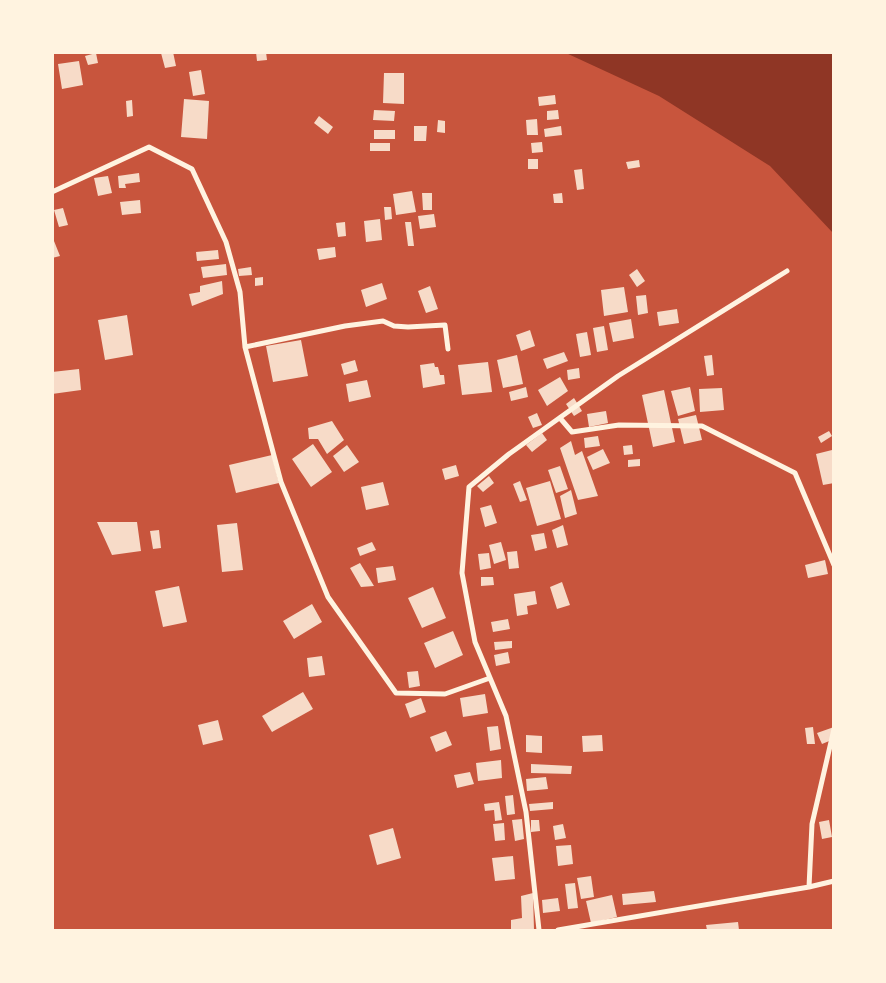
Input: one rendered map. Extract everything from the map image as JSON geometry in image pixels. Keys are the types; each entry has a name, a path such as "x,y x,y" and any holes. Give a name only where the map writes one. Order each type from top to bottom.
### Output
{"street":[{"path":"52,192 149,147 192,169 226,242 240,292 245,347 281,482 328,597 396,693 444,694 490,678"},
{"path":"539,930 526,812 506,716 475,642 462,573 469,487 509,454 618,376 787,271"},
{"path":"245,347 345,326 383,321 394,326 408,327 445,324 448,349"},
{"path":"560,418 572,432 619,425 702,426 794,473 834,565"},
{"path":"809,887 812,824 834,729"},
{"path":"558,930 809,887 834,880"}],"shaded area":[{"path":"566,53 833,53 833,233 770,166 659,96"}],"building":[{"path":"173,52 176,66 165,68 161,53"},
{"path":"256,52 266,52 267,60 257,61"},
{"path":"96,53 98,63 88,65 85,56"},
{"path":"79,61 83,85 62,89 58,64"},
{"path":"201,70 205,94 193,96 189,72"},
{"path":"384,73 404,73 404,104 383,103"},
{"path":"555,95 556,104 539,106 538,97"},
{"path":"184,99 209,101 207,139 181,137"},
{"path":"132,100 133,116 127,117 126,101"},
{"path":"374,110 395,111 394,121 373,120"},
{"path":"558,110 559,119 547,120 547,111"},
{"path":"319,116 333,127 328,134 314,123"},
{"path":"537,119 538,135 527,135 526,120"},
{"path":"438,120 445,121 445,133 437,132"},
{"path":"414,126 427,126 426,141 414,141"},
{"path":"561,126 562,135 545,137 544,129"},
{"path":"374,130 395,130 395,139 374,139"},
{"path":"542,142 543,152 532,153 531,143"},
{"path":"370,143 390,143 390,151 370,151"},
{"path":"528,159 538,159 538,169 528,169"},
{"path":"639,160 640,167 628,169 626,162"},
{"path":"582,169 584,189 577,190 574,170"},
{"path":"139,173 140,182 125,184 126,188 119,188 118,176"},
{"path":"108,176 112,193 98,196 94,178"},
{"path":"412,191 416,212 396,215 393,194"},
{"path":"422,193 432,193 432,210 423,210"},
{"path":"562,193 563,203 554,203 553,194"},
{"path":"140,200 141,213 122,215 120,202"},
{"path":"384,207 391,207 392,219 385,220"},
{"path":"63,208 68,225 59,227 54,210"},
{"path":"434,214 436,227 420,229 418,216"},
{"path":"380,219 382,240 366,242 364,221"},
{"path":"345,222 346,236 338,237 336,223"},
{"path":"405,222 411,222 414,246 408,246"},
{"path":"52,236 60,256 52,258"},
{"path":"335,247 336,257 319,260 317,249"},
{"path":"218,250 219,259 197,261 196,252"},
{"path":"226,264 227,275 203,278 201,267"},
{"path":"251,267 252,275 239,276 238,269"},
{"path":"637,269 645,281 637,287 629,275"},
{"path":"263,277 263,285 255,286 255,278"},
{"path":"222,281 223,294 192,306 189,294 200,292 200,286"},
{"path":"382,283 387,299 366,307 361,290"},
{"path":"430,286 438,309 426,313 418,291"},
{"path":"624,287 628,312 604,316 601,290"},
{"path":"646,295 648,313 638,315 636,296"},
{"path":"677,309 679,323 659,326 657,312"},
{"path":"127,315 133,355 105,360 98,320"},
{"path":"631,319 634,338 613,342 609,323"},
{"path":"604,326 608,350 597,352 593,328"},
{"path":"530,330 535,346 521,351 516,335"},
{"path":"587,332 591,355 580,357 576,334"},
{"path":"301,340 308,376 273,382 266,346"},
{"path":"564,352 568,361 547,369 543,359"},
{"path":"517,355 523,384 503,388 497,360"},
{"path":"712,355 714,375 707,376 704,356"},
{"path":"355,360 358,371 344,375 341,364"},
{"path":"488,362 492,392 462,395 458,365"},
{"path":"434,363 435,367 438,367 440,375 444,375 445,384 423,388 420,365"},
{"path":"579,368 580,378 568,380 567,370"},
{"path":"79,369 81,390 52,394 52,372"},
{"path":"560,377 568,391 547,406 538,390"},
{"path":"367,380 371,397 349,402 346,384"},
{"path":"526,387 528,397 511,401 509,392"},
{"path":"690,387 695,411 678,416 671,391"},
{"path":"722,388 724,410 700,412 699,389"},
{"path":"664,390 675,442 653,447 642,395"},
{"path":"574,398 582,411 574,416 566,404"},
{"path":"606,411 608,423 589,427 587,414"},
{"path":"537,413 542,425 533,428 528,417"},
{"path":"696,415 702,440 684,444 678,419"},
{"path":"332,421 344,440 327,454 318,439 309,439 308,428"},
{"path":"829,431 832,436 821,443 818,437"},
{"path":"542,433 547,440 532,452 526,445"},
{"path":"598,436 600,446 585,448 584,438"},
{"path":"571,441 575,455 582,451 598,496 578,500 560,448"},
{"path":"313,444 332,472 311,487 292,459"},
{"path":"347,445 359,462 344,472 333,456"},
{"path":"632,445 633,454 624,455 623,446"},
{"path":"603,449 610,463 593,470 587,457"},
{"path":"832,450 834,483 823,485 816,454"},
{"path":"272,455 279,483 236,493 229,465"},
{"path":"640,459 640,466 628,467 628,460"},
{"path":"456,465 459,476 445,480 442,469"},
{"path":"560,466 568,489 556,493 548,470"},
{"path":"489,476 494,483 483,492 477,486"},
{"path":"520,481 527,500 520,502 513,484"},
{"path":"550,481 561,519 537,526 526,488"},
{"path":"383,482 389,505 366,510 361,487"},
{"path":"571,490 577,514 565,518 560,496"},
{"path":"491,505 497,523 485,527 480,508"},
{"path":"97,522 137,522 141,551 112,555"},
{"path":"237,523 243,570 222,572 217,525"},
{"path":"563,525 568,545 557,548 552,530"},
{"path":"159,530 161,548 153,549 150,531"},
{"path":"544,533 547,548 535,551 531,535"},
{"path":"372,542 376,550 360,556 357,548"},
{"path":"501,542 506,560 494,564 489,545"},
{"path":"517,551 519,568 509,569 507,552"},
{"path":"489,553 491,568 480,570 478,554"},
{"path":"825,560 828,574 808,578 805,565"},
{"path":"360,563 374,586 361,587 350,568"},
{"path":"393,566 396,580 378,583 376,568"},
{"path":"481,577 493,577 494,585 481,586"},
{"path":"562,582 570,605 557,609 550,587"},
{"path":"179,586 187,622 163,627 155,591"},
{"path":"433,587 446,618 422,628 408,598"},
{"path":"535,591 537,604 527,606 528,614 517,616 514,594"},
{"path":"312,604 322,622 294,639 283,621"},
{"path":"508,619 510,629 493,632 491,622"},
{"path":"453,631 463,655 435,668 424,643"},
{"path":"512,641 512,648 495,650 494,642"},
{"path":"508,652 510,663 496,666 494,655"},
{"path":"322,656 325,675 309,677 307,658"},
{"path":"418,671 420,686 409,688 407,672"},
{"path":"303,692 313,709 272,732 262,716"},
{"path":"485,694 488,713 463,717 460,698"},
{"path":"421,698 426,712 410,718 405,704"},
{"path":"218,720 223,740 203,745 198,725"},
{"path":"498,726 501,749 490,751 487,727"},
{"path":"813,727 815,744 807,744 805,728"},
{"path":"834,727 834,739 822,744 817,733"},
{"path":"446,731 452,745 436,752 430,737"},
{"path":"526,735 542,736 542,753 526,752"},
{"path":"602,735 603,751 583,752 582,736"},
{"path":"501,760 502,778 478,781 476,763"},
{"path":"531,764 572,766 571,774 531,773"},
{"path":"470,772 474,784 457,788 454,775"},
{"path":"546,777 548,789 527,791 526,779"},
{"path":"513,795 515,814 507,815 505,796"},
{"path":"499,802 502,820 495,821 494,810 485,811 484,804"},
{"path":"553,802 553,809 530,811 529,804"},
{"path":"522,819 524,839 515,841 512,820"},
{"path":"531,820 539,820 540,831 531,832"},
{"path":"829,820 832,837 822,839 819,822"},
{"path":"504,823 505,840 495,841 493,824"},
{"path":"563,824 566,838 555,840 553,826"},
{"path":"393,828 401,858 377,865 369,835"},
{"path":"571,845 573,864 558,866 556,846"},
{"path":"513,856 515,879 495,881 492,858"},
{"path":"591,876 594,897 581,899 577,878"},
{"path":"575,883 578,908 568,909 565,884"},
{"path":"654,891 656,902 623,905 622,894"},
{"path":"533,893 534,930 511,930 511,920 522,918 521,896"},
{"path":"612,895 617,917 591,923 586,901"},
{"path":"558,898 560,911 543,913 542,900"},
{"path":"738,922 739,930 707,930 706,925"}]}
